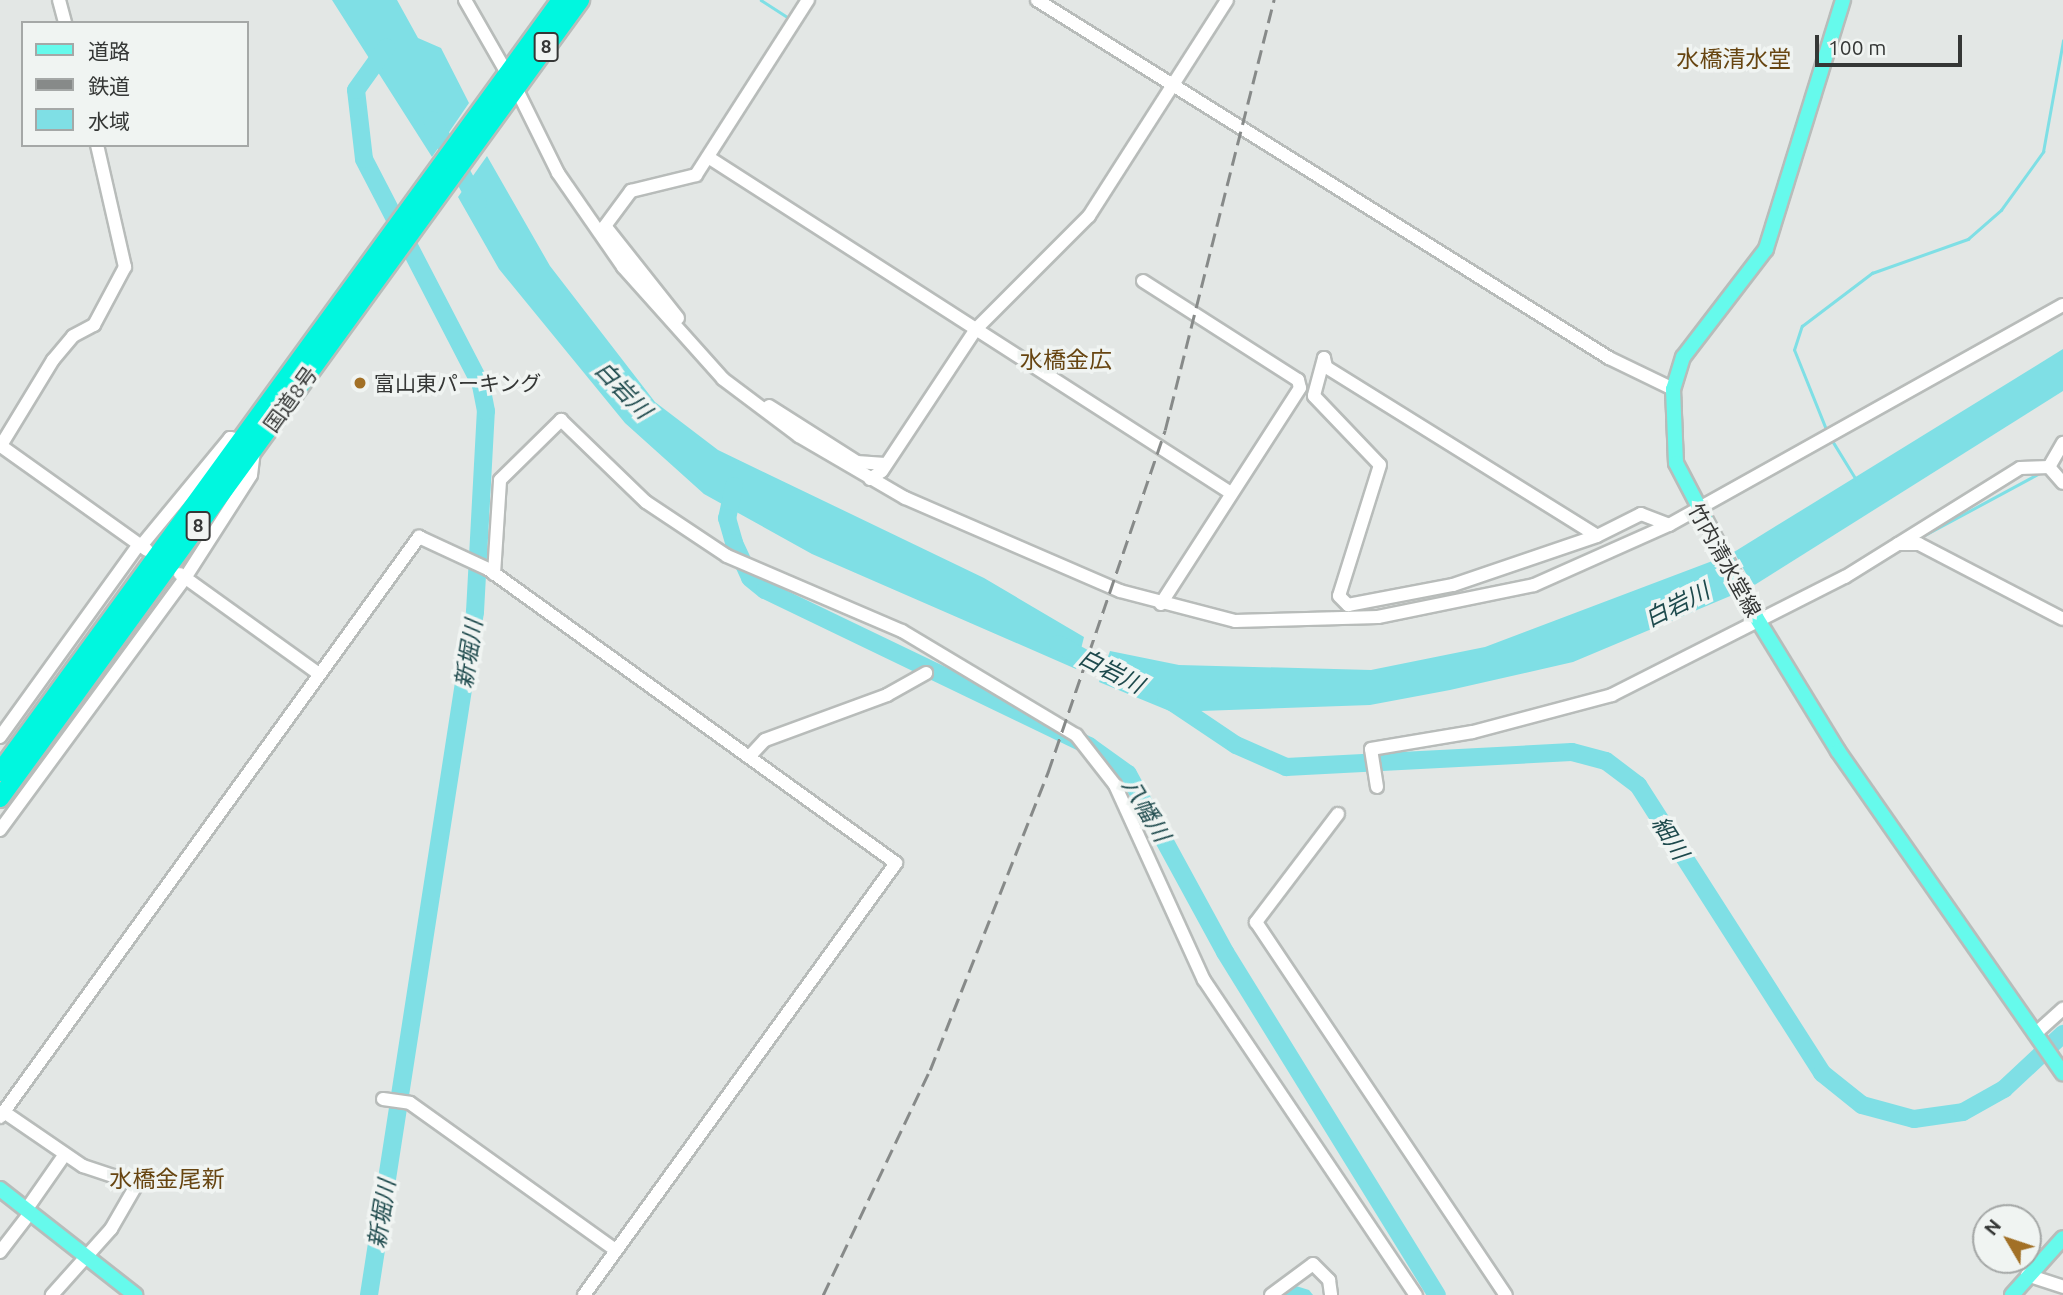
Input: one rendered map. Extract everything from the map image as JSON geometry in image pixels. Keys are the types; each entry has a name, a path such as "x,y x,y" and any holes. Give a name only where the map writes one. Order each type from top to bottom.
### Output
{"highway":[{"name":"国道8号","path":"509,85 561,0"},
{"name":"国道8号","path":"0,772 247,445 509,85 580,0"},
{"name":"国道8号","path":"0,798 247,445"}],"main road":[{"name":"竹内清水堂線","path":"1843,0 1766,249 1690,343 1673,389 1676,463 1698,511 1756,617 1838,751 2061,1071"},
{"path":"0,1189 135,1295"},
{"path":"2012,1295 2027,1275 2063,1238"}],"street":[{"path":"60,0 65,21"},
{"path":"465,0 558,173 643,293 744,396 870,479 971,530 1161,604 1274,624 1378,617 1534,585 1698,511 2063,305"},
{"path":"808,0 708,157 690,178 631,191 604,226 640,276 747,389 857,462 885,464"},
{"path":"1037,0 1609,358 1673,389"},
{"path":"870,479 885,464 976,329 1089,216 1227,0"},
{"path":"97,147 125,267 94,325 73,336 53,360 1,447 143,547"},
{"path":"708,157 1231,493"},
{"path":"1143,281 1298,380 1300,388 1161,604"},
{"path":"1597,536 1326,367 1324,358 1318,367 1314,396 1380,465 1339,596 1348,605 1453,585 1597,536 1641,514 1670,525"},
{"path":"491,572 500,480 561,419 646,502 726,556 902,631 1076,735 1115,785 1204,980 1416,1295"},
{"path":"0,737 143,547 230,438 247,445 251,475 1,825"},
{"path":"2049,467 2063,443"},
{"path":"2049,467 2063,483"},
{"path":"1377,787 1371,749 1473,732 1612,695 1756,617 1845,577 2020,468 2049,467"},
{"path":"52,1295 87,1257 137,1184 65,1154 2,1114 419,537 491,572 896,863 584,1295"},
{"path":"1898,544 1919,544 2063,620"},
{"path":"182,575 319,674"},
{"path":"749,757 765,740 887,695 926,673"},
{"path":"1338,814 1256,922 1506,1295"},
{"path":"2035,1034 2063,1009"},
{"path":"383,1098 410,1103 615,1250"},
{"path":"0,1252 65,1154"},
{"path":"1270,1295 1312,1264 1329,1280 1331,1295"},
{"path":"2027,1275 2063,1287"}],"water":[{"path":"332,0 397,0 418,38 441,48 469,103 432,157"},
{"path":"487,156 550,266 655,402 718,450 984,578 1084,637 1076,669 812,554 704,494 625,423 499,269 458,197"},
{"path":"2063,349 2063,391 1753,586 1734,552"},
{"path":"1715,560 1735,594 1573,662 1450,690 1370,705 1172,712 1099,682 1110,651 1179,665 1371,670 1485,647"},
{"path":"1296,1286 1309,1290 1313,1295 1280,1295"}],"waterway":[{"path":"761,0 787,17"},
{"path":"1827,432 1794,350 1802,326 1872,273 1968,239 2001,210 2043,152 2063,41"},
{"name":"新堀川","path":"369,1295 475,612 486,411 481,385 364,159 356,90 386,48"},
{"name":"白岩川","path":"432,120 478,203"},
{"path":"1832,440 1856,479"},
{"path":"1921,537 2040,473"},
{"name":"八幡川","path":"734,486 727,518 734,543 750,578 765,590 1089,746 1128,774 1225,952 1437,1295"},
{"name":"白岩川","path":"1058,644 1122,679"},
{"name":"細川","path":"1166,698 1236,745 1286,767 1572,752 1606,761 1638,785 1822,1073 1862,1105 1914,1119 1963,1112 2004,1089 2063,1034"}],"railway":[{"path":"823,1295 930,1070 1048,772 1165,430 1274,0"}],"place":[{"name":"富山東パーキング","path":"360,383"}],"district":[{"name":"水橋清水堂","path":"1734,59"},
{"name":"水橋金広","path":"1066,360"},
{"name":"水橋金尾新","path":"167,1179"}]}
